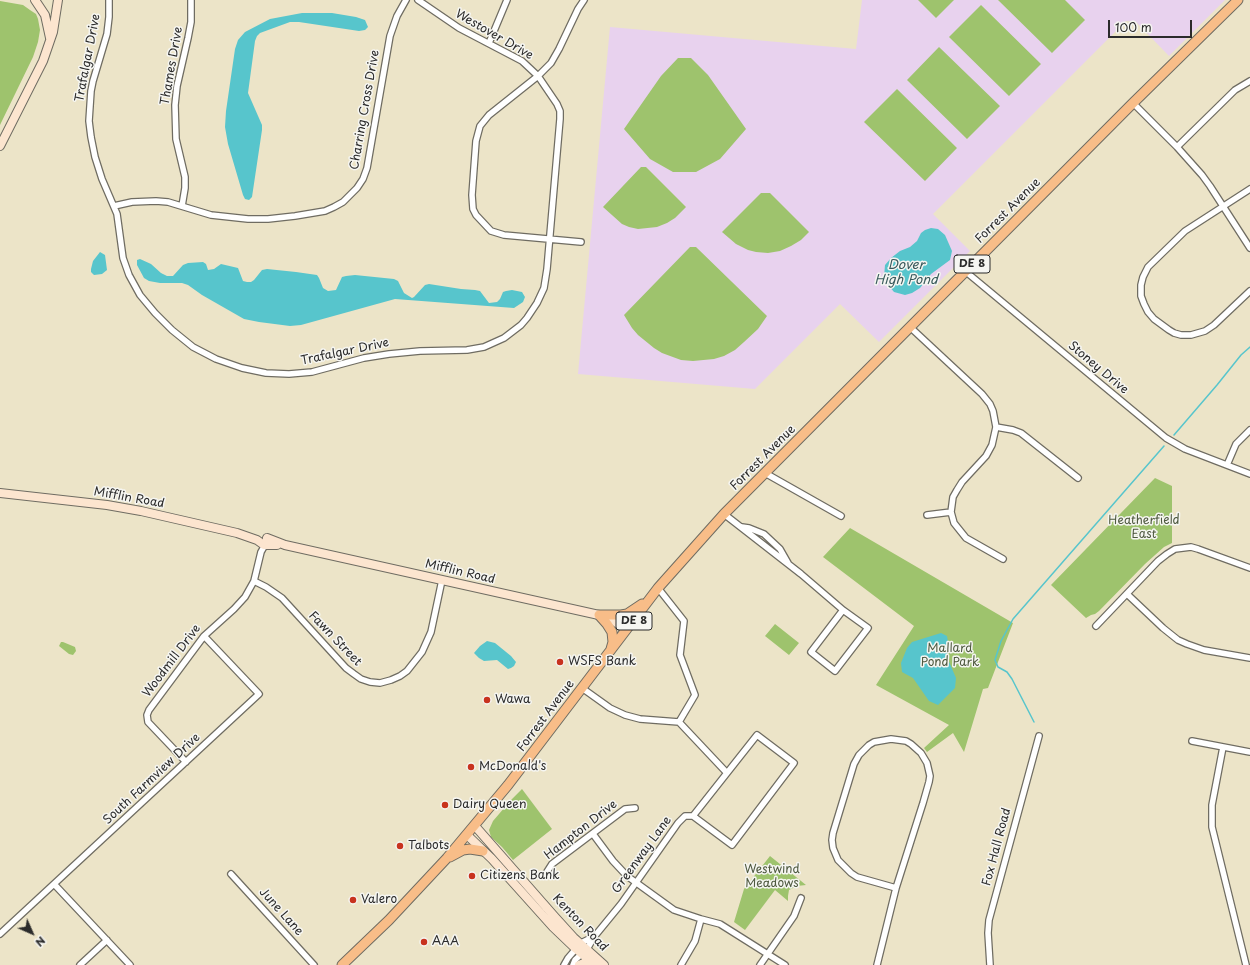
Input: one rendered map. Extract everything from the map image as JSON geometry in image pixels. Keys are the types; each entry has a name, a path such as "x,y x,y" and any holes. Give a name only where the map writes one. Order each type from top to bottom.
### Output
{"highway":[{"name":"Forrest Avenue","path":"342,965 389,920 467,835 508,785 658,588 724,514 1133,103 1238,0"},
{"path":"599,616 627,614 652,597"},
{"path":"599,616 612,632 613,642 609,653"},
{"path":"447,858 463,850 476,849 483,851"}],"main road":[{"path":"35,0 45,15 50,40"},
{"path":"0,146 43,61 56,20 58,0"},
{"name":"Mifflin Road","path":"0,493 141,511 237,533 263,543 285,545 599,616 614,621 626,630"},
{"name":"Kenton Road","path":"474,826 554,916 593,965"},
{"name":"Kenton Road","path":"467,835 539,912 581,949 604,965"},
{"path":"579,965 584,963 593,965"}],"street":[{"name":"Trafalgar Drive","path":"109,0 107,34 92,81 89,111 91,138 95,157 102,179 114,206 118,221 123,258 129,275 140,295 163,322 182,338 194,347 216,359 242,368 279,374 312,372 364,358 389,354 420,351 467,350 484,347 496,342 521,325 537,303 544,288 546,278 560,119 560,111 557,104 538,76"},
{"name":"Thames Drive","path":"182,206 185,177 176,139 175,105 177,86 191,22 191,0"},
{"name":"Charring Cross Drive","path":"114,206 144,200 168,202 211,215 268,219 325,211 334,207 350,196 363,179 367,168 390,36 397,16 406,0"},
{"name":"Westover Drive","path":"418,0 459,28 522,61 538,76"},
{"path":"489,44 507,0"},
{"path":"581,242 504,235 491,231 476,215 472,201 476,141 480,126 496,108 538,76 548,66 555,57 578,8 584,0"},
{"path":"1177,147 1235,90 1250,81"},
{"path":"1133,103 1177,147 1202,175 1250,248"},
{"path":"1250,189 1185,231 1148,267 1143,277 1141,296 1144,304 1154,319 1174,333 1182,335 1205,331 1214,325 1250,291"},
{"name":"Stoney Drive","path":"965,271 1166,438 1185,449 1250,474"},
{"path":"910,327 986,399 993,412 996,427 995,436 989,451 962,482 957,490 953,497 951,512 954,523 966,538 1003,559"},
{"path":"996,427 1021,433 1078,478"},
{"path":"1227,465 1236,444 1250,430"},
{"path":"765,473 841,516"},
{"path":"927,515 951,512"},
{"path":"724,514 843,610 868,628 835,671 811,652 843,610"},
{"name":"Woodmill Drive","path":"186,762 148,722 147,715 149,710 204,636 240,603 250,589 254,581 263,543"},
{"path":"1096,626 1158,561 1175,549 1191,547 1250,568"},
{"name":"Fawn Street","path":"254,581 282,598 346,668 361,680 380,683 400,676 407,671 422,652 431,632 442,580"},
{"path":"658,588 684,621 680,655 695,695 679,722"},
{"path":"1127,594 1178,640 1204,650 1250,658"},
{"name":"South Farmview Drive","path":"0,934 259,694 204,636"},
{"path":"582,688 610,708 625,715 640,719 679,722 727,773"},
{"name":"Greenway Lane","path":"581,949 594,937 620,904 678,822 685,816 693,816 732,845 794,763 757,734 693,816"},
{"name":"Fox Hall Road","path":"990,965 988,933 989,920 1039,736"},
{"path":"877,965 896,888 930,776 927,763 921,753 906,741 891,739 874,742 869,745 854,764 832,840 833,848 838,860 851,874 896,888"},
{"path":"1192,741 1250,752"},
{"path":"1223,747 1212,805 1212,827 1246,965"},
{"name":"Hampton Drive","path":"545,875 552,864 625,809 635,808"},
{"path":"593,834 613,861 627,876 674,910 727,927 784,965"},
{"name":"June Lane","path":"231,874 314,965"},
{"path":"54,884 130,965"},
{"path":"760,965 794,916 801,898"},
{"path":"681,965 695,941 701,919"},
{"path":"80,965 107,940"},
{"path":"564,965 568,958 581,949"},
{"path":"573,965 581,949"}],"shaded area":[{"path":"862,0 1225,0 1169,56 1136,22 1126,21 933,214 970,251 879,342 840,304 755,389 578,374 610,27 856,49"}],"green space":[{"path":"918,0 954,0 936,18"},
{"path":"998,0 1065,0 1085,20 1052,53"},
{"path":"0,1 23,5 36,14 40,30 33,57 0,125"},
{"path":"981,5 1041,64 1009,96 949,37"},
{"path":"939,47 1000,106 967,139 907,80"},
{"path":"678,58 691,58 708,75 746,129 720,159 696,172 673,172 650,159 624,129 661,76"},
{"path":"897,89 957,148 925,181 864,122"},
{"path":"641,167 646,167 686,207 675,218 657,227 638,229 629,227 622,224 603,207"},
{"path":"761,193 770,193 809,232 801,240 791,246 780,251 768,253 748,250 736,244 722,232"},
{"path":"690,247 696,247 767,316 758,329 735,350 714,359 693,361 681,360 662,353 638,335 624,315"},
{"name":"Heatherfield East","path":"1155,478 1172,486 1172,543 1164,547 1145,564 1099,611 1086,618 1051,585"},
{"name":"Mallard Pond Park","path":"850,528 1013,623 988,688 983,689 964,752 953,733 927,752 924,748 949,725 876,685 914,626 823,557"},
{"path":"775,624 799,643 789,655 765,636"},
{"path":"61,642 75,647 76,651 73,655 69,654 59,646"},
{"path":"522,789 552,829 513,860 491,837 489,830 493,821"},
{"name":"Westwind Meadows","path":"770,856 806,885 797,886 789,890 788,901 775,890 745,930 734,922 744,889"}],"water":[{"path":"302,13 332,13 356,17 365,20 368,27 365,30 359,31 290,22 260,33 257,36 248,93 262,125 262,130 252,197 249,200 245,199 228,144 225,127 235,49 238,40 245,32 270,19"},
{"name":"Dover High Pond","path":"931,228 938,229 945,235 952,251 950,260 931,274 920,288 912,293 905,295 894,292 884,277 885,265 900,251 910,247 917,241 921,233"},
{"path":"100,252 105,255 107,270 102,274 94,275 91,272 93,261"},
{"path":"140,259 151,264 167,276 173,276 183,265 188,263 203,262 206,264 208,270 214,269 221,264 238,268 243,281 247,282 251,282 262,270 267,269 317,275 323,288 328,291 336,290 342,277 355,275 394,279 398,281 404,293 412,298 425,285 429,284 480,291 489,303 497,302 503,292 512,290 522,292 525,297 523,302 514,308 395,299 301,325 290,326 244,319 202,295 188,285 182,283 160,283 149,281 144,278 137,265 137,260"},
{"path":"941,633 947,636 947,657 956,678 955,688 938,705 929,701 913,678 902,672 901,663 907,648 912,642"},
{"path":"487,641 495,643 511,656 516,662 514,666 508,669 497,660 484,661 479,658 474,653"}],"waterway":[{"path":"1174,435 1241,355 1250,347"},
{"path":"1034,722 1012,679 1007,672 998,667 995,660 1001,641 1013,619 1164,446"}],"place":[{"name":"WSFS Bank","path":"560,662"},
{"name":"Wawa","path":"487,700"},
{"name":"McDonald's","path":"471,767"},
{"name":"Dairy Queen","path":"445,805"},
{"name":"Talbots","path":"400,846"},
{"name":"Citizens Bank","path":"472,876"},
{"name":"Valero","path":"353,900"},
{"name":"AAA","path":"424,942"}]}
